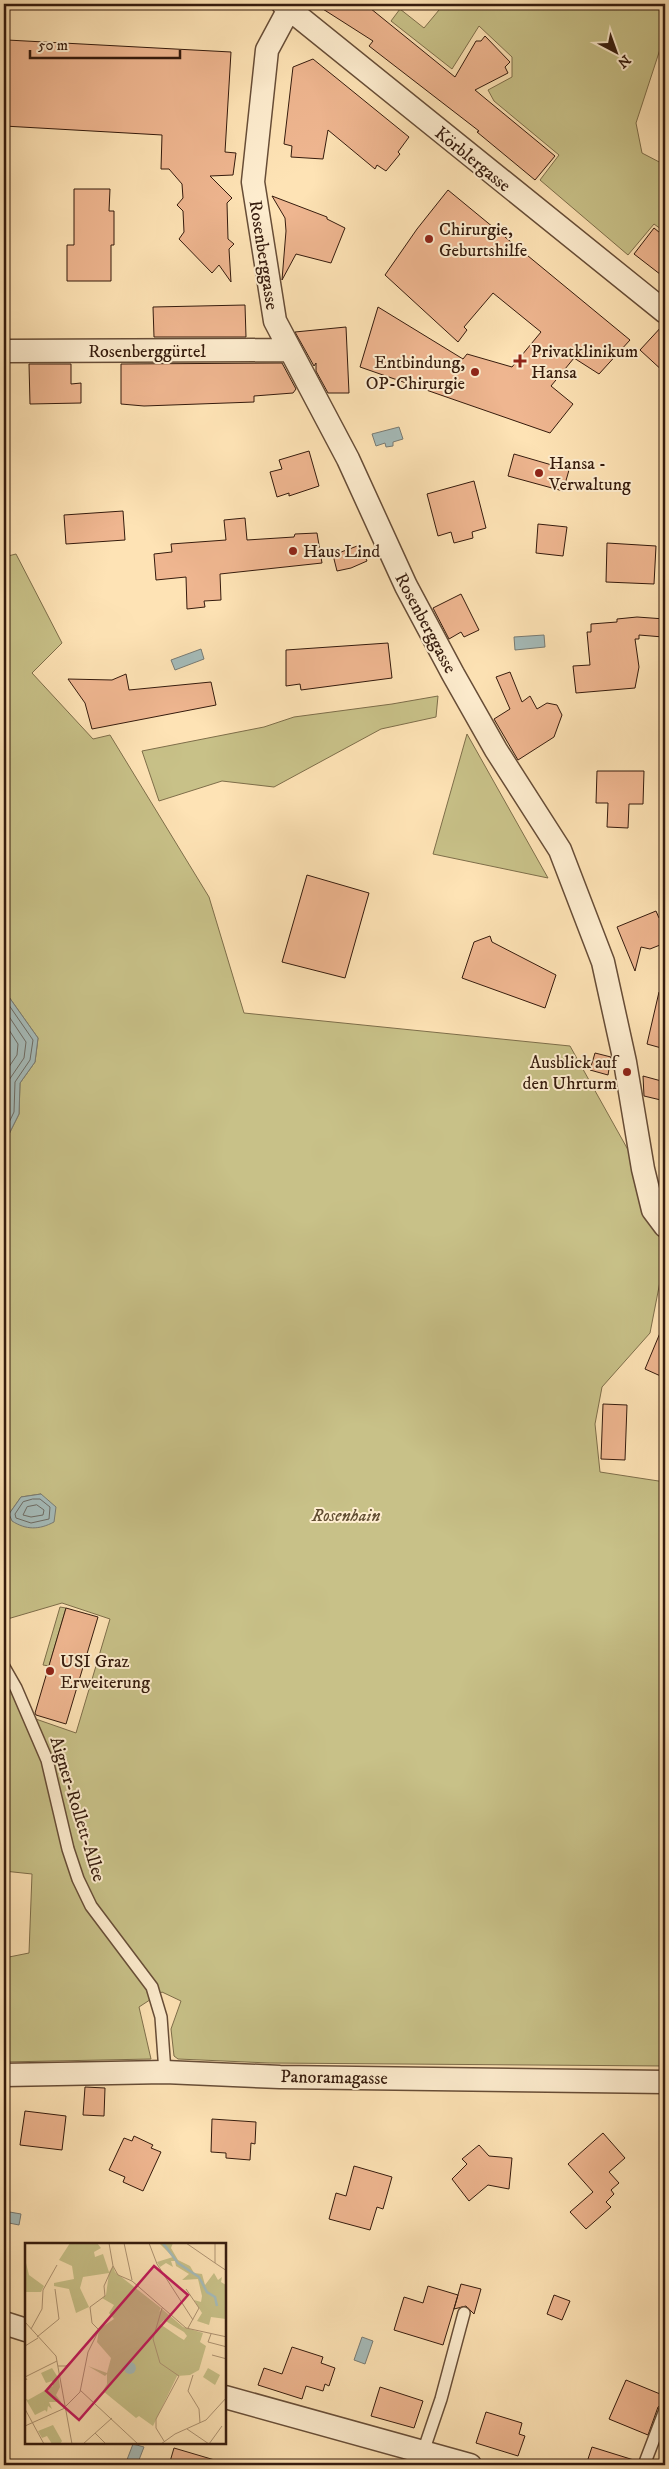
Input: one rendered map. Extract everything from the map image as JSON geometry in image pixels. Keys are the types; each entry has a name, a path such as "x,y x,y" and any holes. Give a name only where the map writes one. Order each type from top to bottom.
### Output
{"street":[{"name":"Körblergasse","path":"286,6 665,312"},
{"name":"Rosenberggasse","path":"286,6 266,50 253,182 275,321 348,459 406,586 452,674 496,750 560,850 604,962 625,1062 643,1169 653,1210 665,1226"},
{"name":"Rosenberggürtel","path":"4,351 156,352 290,350"},
{"name":"Panoramagasse","path":"4,2075 165,2072 307,2077 665,2082"},
{"path":"4,2323 25,2330"},
{"path":"226,2397 470,2465"}],"lane":[{"name":"Aigner-Rollett-Allee","path":"4,1667 16,1688 47,1760 68,1849 78,1879 91,1906 152,1987 159,2006 165,2072"},
{"path":"423,2452 442,2399 464,2312"},
{"path":"644,2465 665,2410"}],"green space":[{"path":"444,4 665,4 665,34 636,123 642,153 665,165 665,232 654,224 628,255 540,180 559,155 494,101 488,90 512,77 512,57 479,26 452,69 391,21 400,9 424,28"},
{"name":"Rosenhain","path":"16,554 62,643 32,673 93,739 110,735 209,897 244,1013 570,1046 665,1216 665,1256 650,1333 602,1387 595,1424 600,1472 665,1482 665,2066 269,2063 178,2059 174,2056 171,2029 181,2001 162,1992 139,2007 151,2059 4,2062 4,1958 29,1953 32,1874 4,1871 4,1667 30,1717 76,1733 110,1619 62,1603 4,1620 4,1144 19,1114 20,1083 35,1062 38,1038 4,990 4,557","holes":["41,1494 9,1514 21,1497"]},
{"path":"438,696 436,717 381,729 274,787 222,781 159,801 142,751 264,727 294,717"},
{"path":"467,734 548,878 433,854"},
{"path":"60,1607 66,1608 49,1666 43,1665"}],"water":[{"path":"399,427 403,439 393,442 393,446 386,447 385,443 376,446 372,434"},
{"path":"544,635 545,647 515,650 514,637"},
{"path":"201,649 204,659 175,670 171,660"},
{"path":"4,990 38,1038 35,1062 20,1083 19,1114 4,1144"},
{"path":"41,1494 56,1507 54,1522 33,1528 22,1526 12,1521 9,1514 21,1497"},
{"path":"4,2211 21,2214 19,2225 4,2222"},
{"path":"362,2337 373,2341 365,2364 354,2360"},
{"path":"133,2444 144,2447 137,2465 125,2465"}],"building":[{"path":"315,4 365,4 455,77 476,41 481,41 485,36 510,62 505,67 508,73 475,90 555,156 535,180 477,132 479,131 369,46 373,41"},
{"path":"7,40 231,52 225,152 236,153 233,175 210,176 232,198 227,203 228,239 234,244 229,249 231,282 219,265 212,273 179,239 184,232 183,211 177,205 183,198 182,184 169,169 161,169 162,135 4,126"},
{"path":"313,59 409,137 398,152 400,154 386,171 377,165 375,169 328,130 323,159 291,157 292,146 284,144 293,67"},
{"path":"74,189 110,189 109,211 114,211 114,245 111,245 111,281 67,281 67,245 74,245"},
{"path":"448,190 630,340 599,374 574,358 551,386 573,404 550,433 360,367 378,307 463,359 467,354 512,367 541,332 493,293 464,327 467,330 458,342 385,275 417,229"},
{"path":"272,196 327,217 327,219 345,228 331,263 296,254 282,280 286,231 285,218"},
{"path":"654,228 665,237 665,278 634,254"},
{"path":"245,305 246,337 154,337 153,307"},
{"path":"665,325 665,373 640,350"},
{"path":"346,327 349,393 328,393 316,371 316,363 314,366 295,332"},
{"path":"282,363 296,389 293,393 254,396 254,402 144,406 121,404 121,364"},
{"path":"29,364 71,364 71,384 81,383 81,403 30,404"},
{"path":"309,451 319,486 289,496 289,493 277,497 270,472 282,469 279,460"},
{"name":"Hansa - Verwaltung","path":"514,454 569,470 563,491 508,476"},
{"path":"474,481 486,528 472,532 473,538 454,543 451,532 438,536 427,494"},
{"path":"123,511 125,540 66,544 64,515"},
{"path":"245,518 247,540 294,537 295,534 317,533 322,563 220,574 221,600 204,601 205,607 187,609 186,577 156,580 154,554 172,552 171,544 226,540 224,520"},
{"path":"538,524 567,527 563,556 536,553"},
{"path":"607,543 656,546 654,584 606,582"},
{"path":"360,545 367,561 351,568 337,571 333,555"},
{"path":"461,594 479,630 464,637 461,632 449,639 433,608"},
{"path":"637,617 665,619 663,637 639,635 639,639 635,639 639,667 635,688 576,693 573,666 590,665 587,632 591,632 591,624 617,622 617,619"},
{"path":"388,643 392,678 301,690 300,684 286,686 286,650"},
{"path":"510,672 522,702 530,696 537,709 547,703 557,705 562,715 554,737 518,760 494,719 510,709 496,677"},
{"path":"126,674 129,690 211,682 216,705 92,729 85,703 68,679 112,680"},
{"path":"597,771 644,771 643,804 629,804 628,828 607,827 608,803 596,803"},
{"path":"307,875 369,893 345,978 282,962"},
{"path":"656,911 659,918 665,915 665,943 650,949 641,947 635,971 617,927"},
{"path":"490,936 492,942 556,975 545,1008 462,978 474,942"},
{"path":"659,992 665,993 665,1049 647,1044"},
{"path":"595,1053 611,1057 608,1075 590,1070"},
{"path":"643,1076 665,1082 665,1101 644,1096"},
{"path":"665,1321 665,1378 645,1369"},
{"path":"603,1404 627,1405 625,1460 601,1459"},
{"path":"66,1608 98,1617 66,1724 36,1715 35,1713"},
{"path":"85,2087 105,2088 104,2116 83,2115"},
{"path":"25,2111 66,2116 62,2150 20,2145"},
{"path":"212,2119 256,2122 255,2144 251,2143 250,2160 226,2158 226,2153 211,2152"},
{"path":"603,2133 625,2158 609,2172 619,2183 611,2190 614,2194 606,2202 611,2207 586,2229 570,2212 593,2192 568,2164"},
{"path":"134,2136 153,2145 151,2148 161,2152 143,2191 123,2182 125,2177 109,2170 124,2138 132,2141"},
{"path":"479,2145 489,2156 512,2158 509,2189 488,2185 469,2201 452,2179 467,2164 462,2159"},
{"path":"354,2166 392,2177 383,2209 377,2207 370,2230 329,2219 336,2193 346,2196"},
{"path":"461,2284 481,2289 474,2314 466,2306 454,2309"},
{"path":"428,2286 458,2295 443,2345 394,2330 404,2297 423,2303"},
{"path":"554,2295 570,2301 562,2320 547,2314"},
{"path":"292,2347 323,2357 321,2363 335,2368 329,2386 325,2384 323,2391 306,2386 302,2399 258,2385 264,2368 282,2374"},
{"path":"626,2380 665,2396 665,2403 658,2407 648,2435 609,2419"},
{"path":"380,2387 423,2401 414,2428 371,2416"},
{"path":"486,2412 522,2423 519,2434 525,2436 518,2456 476,2443"},
{"path":"592,2447 637,2461 637,2465 586,2465"},
{"path":"174,2448 218,2461 217,2465 169,2465"}],"place":[{"name":"Chirurgie, Geburtshilfe","path":"429,239"},
{"name":"Privatklinikum Hansa","path":"520,361"},
{"name":"Entbindung, OP-Chirurgie","path":"475,372"},
{"name":"Hansa - Verwaltung","path":"539,473"},
{"name":"Haus Lind","path":"293,551"},
{"name":"Ausblick auf den Uhrturm","path":"627,1072"},
{"name":"USI Graz Erweiterung","path":"50,1671"}]}
